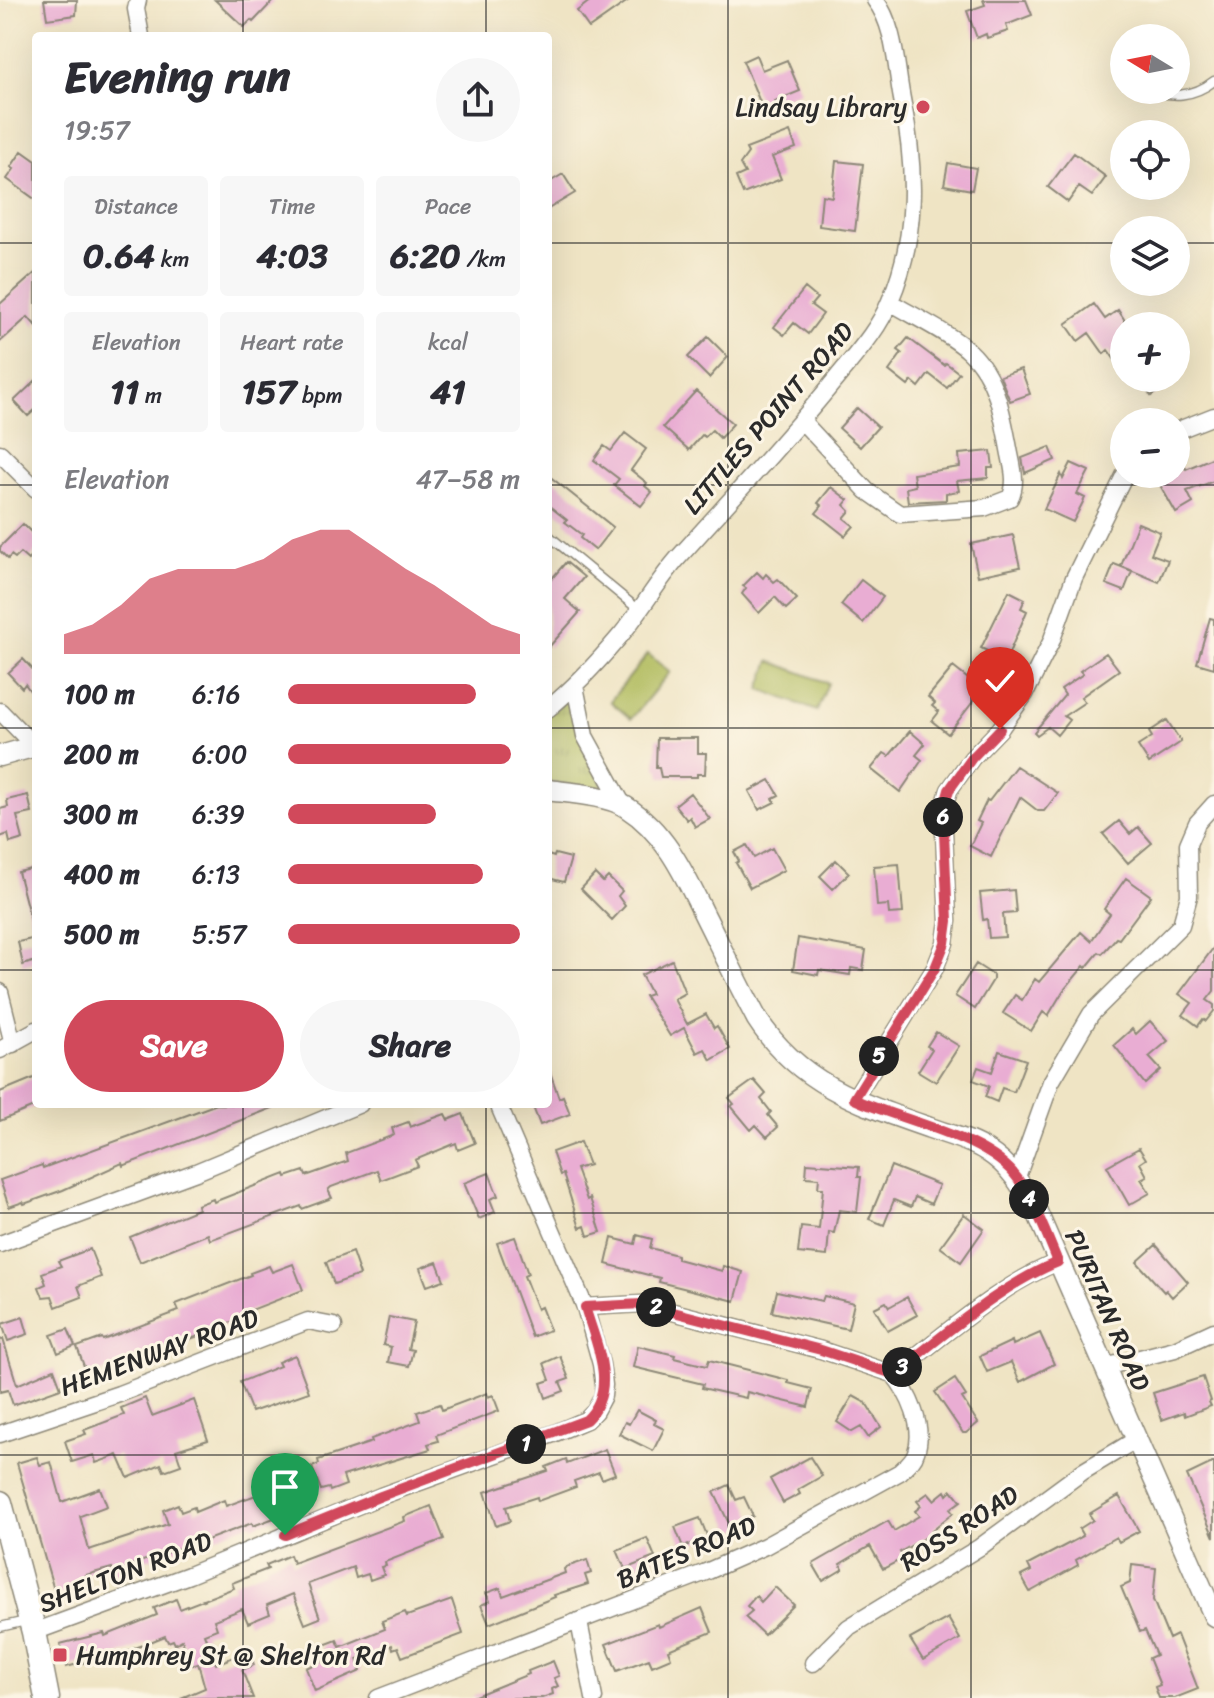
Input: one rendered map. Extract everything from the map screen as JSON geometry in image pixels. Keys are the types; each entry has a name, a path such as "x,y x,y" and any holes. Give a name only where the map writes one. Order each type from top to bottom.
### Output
{"main road":[{"path":"0,1503 47,1698"}],"street":[{"path":"138,0 140,32"},
{"name":"LITTLES POINT ROAD","path":"552,706 575,686 671,567 802,421 876,328 890,302 904,260 914,182 909,130 892,46 879,2"},
{"path":"802,421 867,491 900,514 984,508 1010,498 1015,488 1007,440 997,400 986,373 969,351 890,302"},
{"path":"1190,425 1214,416"},
{"path":"0,453 32,485"},
{"path":"854,1099 929,979 945,943 948,921 943,811 949,790 1025,694 1051,642 1074,578 1118,488"},
{"path":"575,686 585,736 623,805"},
{"path":"0,711 32,743"},
{"path":"0,756 32,747"},
{"name":"PURITAN ROAD","path":"552,791 623,805 652,828 668,848 739,986 772,1042 790,1061 822,1083 854,1099 986,1150 1017,1177 1037,1212 1214,1616"},
{"path":"1017,1177 1051,1082 1091,1014 1181,925 1189,896 1188,844 1197,823 1214,804"},
{"path":"0,992 6,1047 32,1032"},
{"path":"0,1244 196,1172 350,1108"},
{"name":"SHELTON ROAD","path":"32,1626 189,1575 381,1496 586,1420 595,1411 603,1396 604,1385 585,1307 500,1108"},
{"path":"585,1307 642,1304 821,1350 893,1374 1010,1286 1031,1272 1058,1262"},
{"name":"HEMENWAY ROAD","path":"0,1434 119,1394 308,1321 334,1326"},
{"path":"1105,1367 1175,1349 1214,1331"},
{"name":"BATES ROAD","path":"378,1698 406,1693 706,1572 765,1546 900,1472 916,1455 919,1438 905,1388 893,1374"},
{"name":"ROSS ROAD","path":"813,1663 849,1627 980,1547 1082,1472 1137,1439"},
{"path":"579,1622 594,1698"}],"lane":[{"path":"1190,94 1214,81"},
{"path":"552,538 639,610"},
{"path":"0,1627 32,1626"}],"green space":[{"path":"648,654 670,672 631,719 610,701"},
{"path":"770,661 828,683 817,711 760,689"},
{"path":"569,698 604,789 552,782 552,712"}],"building":[{"path":"44,0 77,0 76,15 47,19"},
{"path":"215,0 274,0 244,27"},
{"path":"591,0 629,0 589,28 577,11"},
{"path":"983,0 1026,0 1032,15 1006,25 1008,31 977,38 967,11 985,5"},
{"path":"756,55 762,70 787,60 800,91 775,101 778,107 764,112 743,61"},
{"path":"790,132 796,148 772,157 781,179 743,194 736,177 745,173 740,164 748,153 746,149"},
{"path":"22,151 32,158 32,197 7,179 14,169 11,167"},
{"path":"1074,153 1106,177 1092,196 1079,187 1068,202 1048,187"},
{"path":"836,161 863,164 855,231 819,226 822,195 832,197"},
{"path":"948,163 976,168 972,190 944,185"},
{"path":"563,174 575,193 552,207 552,181"},
{"path":"32,276 32,322 28,317 0,342 0,304"},
{"path":"805,288 817,298 811,305 823,314 808,334 794,323 784,335 774,327"},
{"path":"1094,304 1105,319 1110,316 1110,353 1108,350 1104,354 1089,333 1078,341 1066,324"},
{"path":"708,337 728,357 709,378 688,357"},
{"path":"908,338 959,373 947,388 929,374 919,387 912,381 908,386 889,371 902,353 898,350"},
{"path":"1021,369 1030,394 1010,401 1000,376"},
{"path":"32,384 32,412 28,416 14,401"},
{"path":"696,391 733,424 720,438 712,430 705,437 702,435 689,450 663,427"},
{"path":"857,408 878,427 860,447 839,428"},
{"path":"625,433 646,449 631,470 647,483 645,486 652,492 641,506 614,485 619,479 594,460 604,446 611,451"},
{"path":"1050,447 1055,460 1025,473 1022,458"},
{"path":"991,451 993,468 988,468 988,478 957,481 959,491 946,493 946,500 908,502 906,488 915,486 913,474 960,467 959,454"},
{"path":"1214,457 1214,481 1187,491 1193,503 1176,513 1162,488 1190,488 1190,467"},
{"path":"1071,463 1089,471 1077,494 1085,498 1073,522 1044,509 1061,474 1063,479"},
{"path":"552,478 613,527 595,550 565,522 567,520 552,508"},
{"path":"831,487 848,500 844,505 850,511 844,518 854,526 845,536 816,513 822,506 818,503"},
{"path":"1138,523 1160,532 1151,554 1168,560 1159,582 1121,566"},
{"path":"23,524 32,533 32,556 28,560 20,553 8,559 0,547"},
{"path":"1013,535 1020,567 978,576 971,544"},
{"path":"566,562 584,577 565,599 580,612 552,644 552,578"},
{"path":"1114,564 1132,571 1124,591 1106,584"},
{"path":"757,572 763,578 766,574 774,582 778,579 797,599 786,609 775,597 759,613 742,594 746,588 743,586"},
{"path":"861,580 883,597 863,623 841,605"},
{"path":"1009,591 1025,599 1021,608 1027,611 1006,660 981,648"},
{"path":"1210,618 1214,619 1214,668 1197,663"},
{"path":"1106,653 1119,670 1081,697 1085,702 1064,716 1069,720 1057,735 1048,727 1037,735 1034,732 1065,695 1061,689"},
{"path":"23,659 32,669 32,694 25,684 22,688 8,673"},
{"path":"953,667 982,690 948,734 932,721 939,712 928,697"},
{"path":"1167,720 1181,742 1149,763 1138,746 1152,737 1149,732"},
{"path":"910,731 925,744 916,755 922,760 900,792 871,769 884,753 889,756"},
{"path":"657,738 698,738 698,753 706,753 705,774 697,774 697,777 661,777 659,768 656,768"},
{"path":"1016,766 1058,793 1044,811 1038,811 1020,797 991,857 970,846 987,800"},
{"path":"770,780 779,795 773,798 775,802 759,810 749,791"},
{"path":"690,793 710,819 695,827 690,817 687,820 675,805"},
{"path":"28,795 32,813 17,816 23,839 10,843 8,834 0,837 0,809 8,807 7,800"},
{"path":"1119,821 1130,834 1138,827 1152,843 1128,863 1103,834"},
{"path":"747,845 754,858 772,848 784,870 750,888 736,863 739,861 734,852"},
{"path":"555,854 571,858 564,882 552,879"},
{"path":"836,860 849,873 833,889 820,876"},
{"path":"899,864 903,913 889,914 888,905 877,906 874,866"},
{"path":"32,869 32,922 31,922 18,872"},
{"path":"595,874 603,882 608,877 622,891 618,896 625,906 612,920 581,889"},
{"path":"1126,878 1151,896 1119,939 1116,938 1102,954 1099,952 1086,968 1084,966 1063,991 1048,1016 1043,1012 1031,1031 1003,1013 1015,995 1022,1000 1035,979 1039,982 1081,932 1091,941 1110,914 1104,909"},
{"path":"1014,890 1016,913 1003,914 1005,937 989,938 980,893"},
{"path":"798,938 866,950 863,970 851,968 850,975 819,970 818,975 793,970"},
{"path":"32,939 32,962 23,965 18,942"},
{"path":"1214,947 1214,991 1207,1000 1214,1005 1214,1011 1198,1026 1183,1015 1192,1003 1179,994"},
{"path":"672,960 685,993 674,999 687,1024 706,1014 730,1049 711,1060 705,1049 697,1053 684,1028 670,1036 645,996 651,994 641,975"},
{"path":"976,964 993,975 993,980 975,1009 955,996"},
{"path":"1150,1021 1168,1041 1149,1057 1161,1070 1145,1084 1114,1045 1132,1029 1136,1034"},
{"path":"936,1032 959,1046 936,1082 918,1071 932,1049 927,1046"},
{"path":"999,1051 1026,1060 1014,1092 1002,1088 997,1102 985,1097 989,1086 973,1080 978,1067 992,1072"},
{"path":"552,1078 559,1098 563,1096 570,1114 540,1125 533,1108 552,1108"},
{"path":"32,1079 32,1108 0,1121 0,1092"},
{"path":"754,1080 766,1094 761,1099 778,1127 767,1137 756,1125 751,1130 731,1106 734,1104 729,1098"},
{"path":"206,1108 272,1108 123,1166 122,1163 63,1190 9,1207 0,1180 42,1165 43,1168"},
{"path":"445,1114 448,1120 463,1114 475,1143 458,1150 456,1143 415,1160 418,1166 381,1180 377,1170 331,1187 328,1190 332,1198 302,1209 301,1206 210,1240 208,1234 140,1262 130,1237 198,1209 197,1205 213,1199 214,1202 285,1174 286,1177 304,1171 306,1176 348,1161 346,1153 394,1135 392,1128 408,1122 410,1127"},
{"path":"580,1142 589,1165 576,1169 601,1232 588,1236 585,1226 580,1228 563,1174 560,1175 552,1152"},
{"path":"1139,1148 1146,1159 1140,1163 1147,1176 1141,1179 1150,1193 1129,1205 1107,1166"},
{"path":"807,1163 859,1167 858,1177 861,1177 857,1212 839,1210 834,1233 829,1232 827,1256 798,1253 801,1227 819,1229 823,1188 818,1188 819,1178 806,1177"},
{"path":"891,1166 939,1185 931,1204 915,1197 911,1207 894,1200 884,1225 869,1219"},
{"path":"489,1173 498,1196 490,1199 495,1212 479,1219 464,1183"},
{"path":"964,1214 984,1229 961,1262 940,1247"},
{"path":"637,1235 652,1239 650,1248 677,1255 677,1259 722,1271 723,1266 743,1272 735,1301 659,1282 660,1278 606,1264 612,1238 635,1244"},
{"path":"515,1237 528,1274 524,1276 537,1309 541,1307 550,1330 532,1337 497,1243"},
{"path":"1156,1245 1188,1282 1172,1297 1137,1262"},
{"path":"90,1249 101,1277 78,1286 82,1297 56,1307 52,1296 43,1297 39,1287 46,1284 42,1273 61,1266 58,1261"},
{"path":"352,1252 360,1275 334,1284 326,1262"},
{"path":"437,1262 444,1280 427,1286 420,1268"},
{"path":"293,1264 303,1290 241,1314 243,1318 204,1334 88,1377 77,1347 179,1311 176,1304 250,1273 269,1266 272,1272"},
{"path":"777,1291 822,1301 824,1296 854,1303 848,1329 772,1312"},
{"path":"907,1297 917,1315 888,1331 874,1308 886,1302 889,1307"},
{"path":"23,1317 28,1334 8,1341 2,1324"},
{"path":"389,1317 414,1322 408,1349 413,1350 409,1366 388,1362 391,1347 383,1345"},
{"path":"68,1329 75,1346 58,1353 51,1335"},
{"path":"1040,1333 1054,1364 1020,1382 1011,1362 987,1372 980,1356 1012,1341 1013,1345"},
{"path":"3,1339 17,1385 54,1369 61,1388 13,1405 8,1390 0,1392 0,1340"},
{"path":"638,1346 707,1366 709,1360 788,1380 788,1383 812,1389 808,1407 747,1392 746,1398 702,1388 703,1384 633,1367"},
{"path":"295,1355 309,1392 252,1412 240,1382 280,1366 278,1362"},
{"path":"560,1356 569,1379 560,1382 564,1391 546,1398 541,1383 550,1380 544,1363"},
{"path":"1203,1377 1211,1406 1185,1416 1184,1412 1162,1420 1153,1393"},
{"path":"955,1379 966,1396 962,1398 978,1423 966,1433 935,1392"},
{"path":"487,1393 488,1397 493,1395 499,1411 436,1435 438,1441 428,1444 430,1449 343,1476 346,1485 330,1491 329,1488 321,1490 312,1467 319,1464 318,1460 372,1442 371,1439 420,1421 417,1412 440,1404 442,1410"},
{"path":"853,1396 866,1403 881,1427 868,1437 861,1427 852,1432 837,1422"},
{"path":"145,1398 152,1416 194,1400 208,1440 176,1450 181,1465 164,1471 161,1464 128,1478 118,1455 96,1463 94,1455 72,1462 65,1441 86,1434 84,1430 124,1415 121,1408"},
{"path":"637,1410 656,1420 654,1424 664,1429 653,1451 619,1434"},
{"path":"605,1449 615,1474 602,1479 599,1472 574,1481 576,1487 538,1501 537,1497 506,1507 510,1521 496,1526 485,1492 548,1471 546,1467 566,1459 567,1464"},
{"path":"37,1457 40,1465 51,1462 62,1502 100,1488 107,1506 80,1516 89,1550 168,1524 163,1510 178,1504 181,1512 194,1507 195,1512 224,1500 226,1506 267,1491 277,1517 185,1546 114,1574 112,1568 86,1575 88,1584 69,1589 70,1593 56,1597 17,1463"},
{"path":"810,1457 822,1476 783,1503 770,1479"},
{"path":"1214,1462 1214,1537 1187,1475"},
{"path":"729,1485 736,1500 744,1497 753,1516 744,1520 747,1525 733,1532 714,1492"},
{"path":"952,1490 961,1501 950,1509 953,1513 932,1530 933,1533 900,1552 904,1558 883,1569 870,1546 840,1564 843,1569 823,1581 813,1564 888,1521 894,1531 919,1516 915,1511 921,1506 917,1501 928,1493 934,1500 945,1491 947,1495"},
{"path":"1119,1496 1139,1531 1119,1542 1116,1537 1076,1560 1078,1565 1030,1592 1021,1576 1031,1571 1028,1565 1083,1536 1079,1529 1093,1520 1089,1514"},
{"path":"431,1506 444,1539 385,1562 386,1566 381,1567 384,1575 370,1580 368,1574 356,1578 353,1567 308,1584 320,1618 305,1624 293,1594 267,1605 270,1614 248,1623 242,1609 214,1620 217,1629 204,1634 216,1664 249,1651 254,1665 242,1670 253,1698 181,1698 205,1688 198,1663 191,1665 182,1640 175,1644 173,1640 168,1642 165,1636 123,1653 66,1667 60,1644 104,1633 105,1636 157,1615 154,1608 176,1599 180,1609 234,1588 232,1583 268,1569 266,1565 290,1555 293,1563 405,1521 404,1517"},
{"path":"700,1518 708,1538 683,1547 675,1527"},
{"path":"647,1538 655,1557 625,1569 617,1550"},
{"path":"587,1560 591,1573 585,1575 588,1584 554,1595 489,1624 481,1605 490,1601 486,1593 500,1588 503,1596 565,1573 566,1567"},
{"path":"1132,1565 1156,1568 1153,1600 1169,1639 1177,1635 1198,1689 1175,1698 1159,1698 1155,1687 1160,1685 1149,1658 1156,1655 1145,1630 1140,1632 1121,1587 1130,1583"},
{"path":"775,1587 794,1605 764,1635 745,1617 752,1611 747,1606 756,1596 761,1602"},
{"path":"452,1600 463,1634 402,1657 398,1647 393,1649 392,1645 357,1659 361,1671 315,1691 306,1668 326,1659 321,1646 337,1640 340,1647 385,1629 382,1621"},
{"path":"702,1608 712,1632 668,1650 671,1658 652,1666 649,1659 617,1671 606,1644 658,1624 659,1627"},
{"path":"948,1618 960,1639 923,1660 910,1639"},
{"path":"553,1661 559,1676 554,1678 558,1686 552,1689 553,1694 542,1698 470,1698 529,1674 528,1671"}],"place":[{"name":"Lindsay Library","path":"923,107"},
{"name":"Humphrey St @ Shelton Rd","path":"60,1655"}],"route":[{"path":"285,1535 586,1420 603,1396 604,1385 585,1307 642,1304 821,1350 893,1374 1010,1286 1031,1272 1058,1262 1037,1212 1017,1177 986,1150 854,1099 910,1011 935,968 945,943 948,921 942,845 943,811 949,790 972,758 1000,729"}]}
